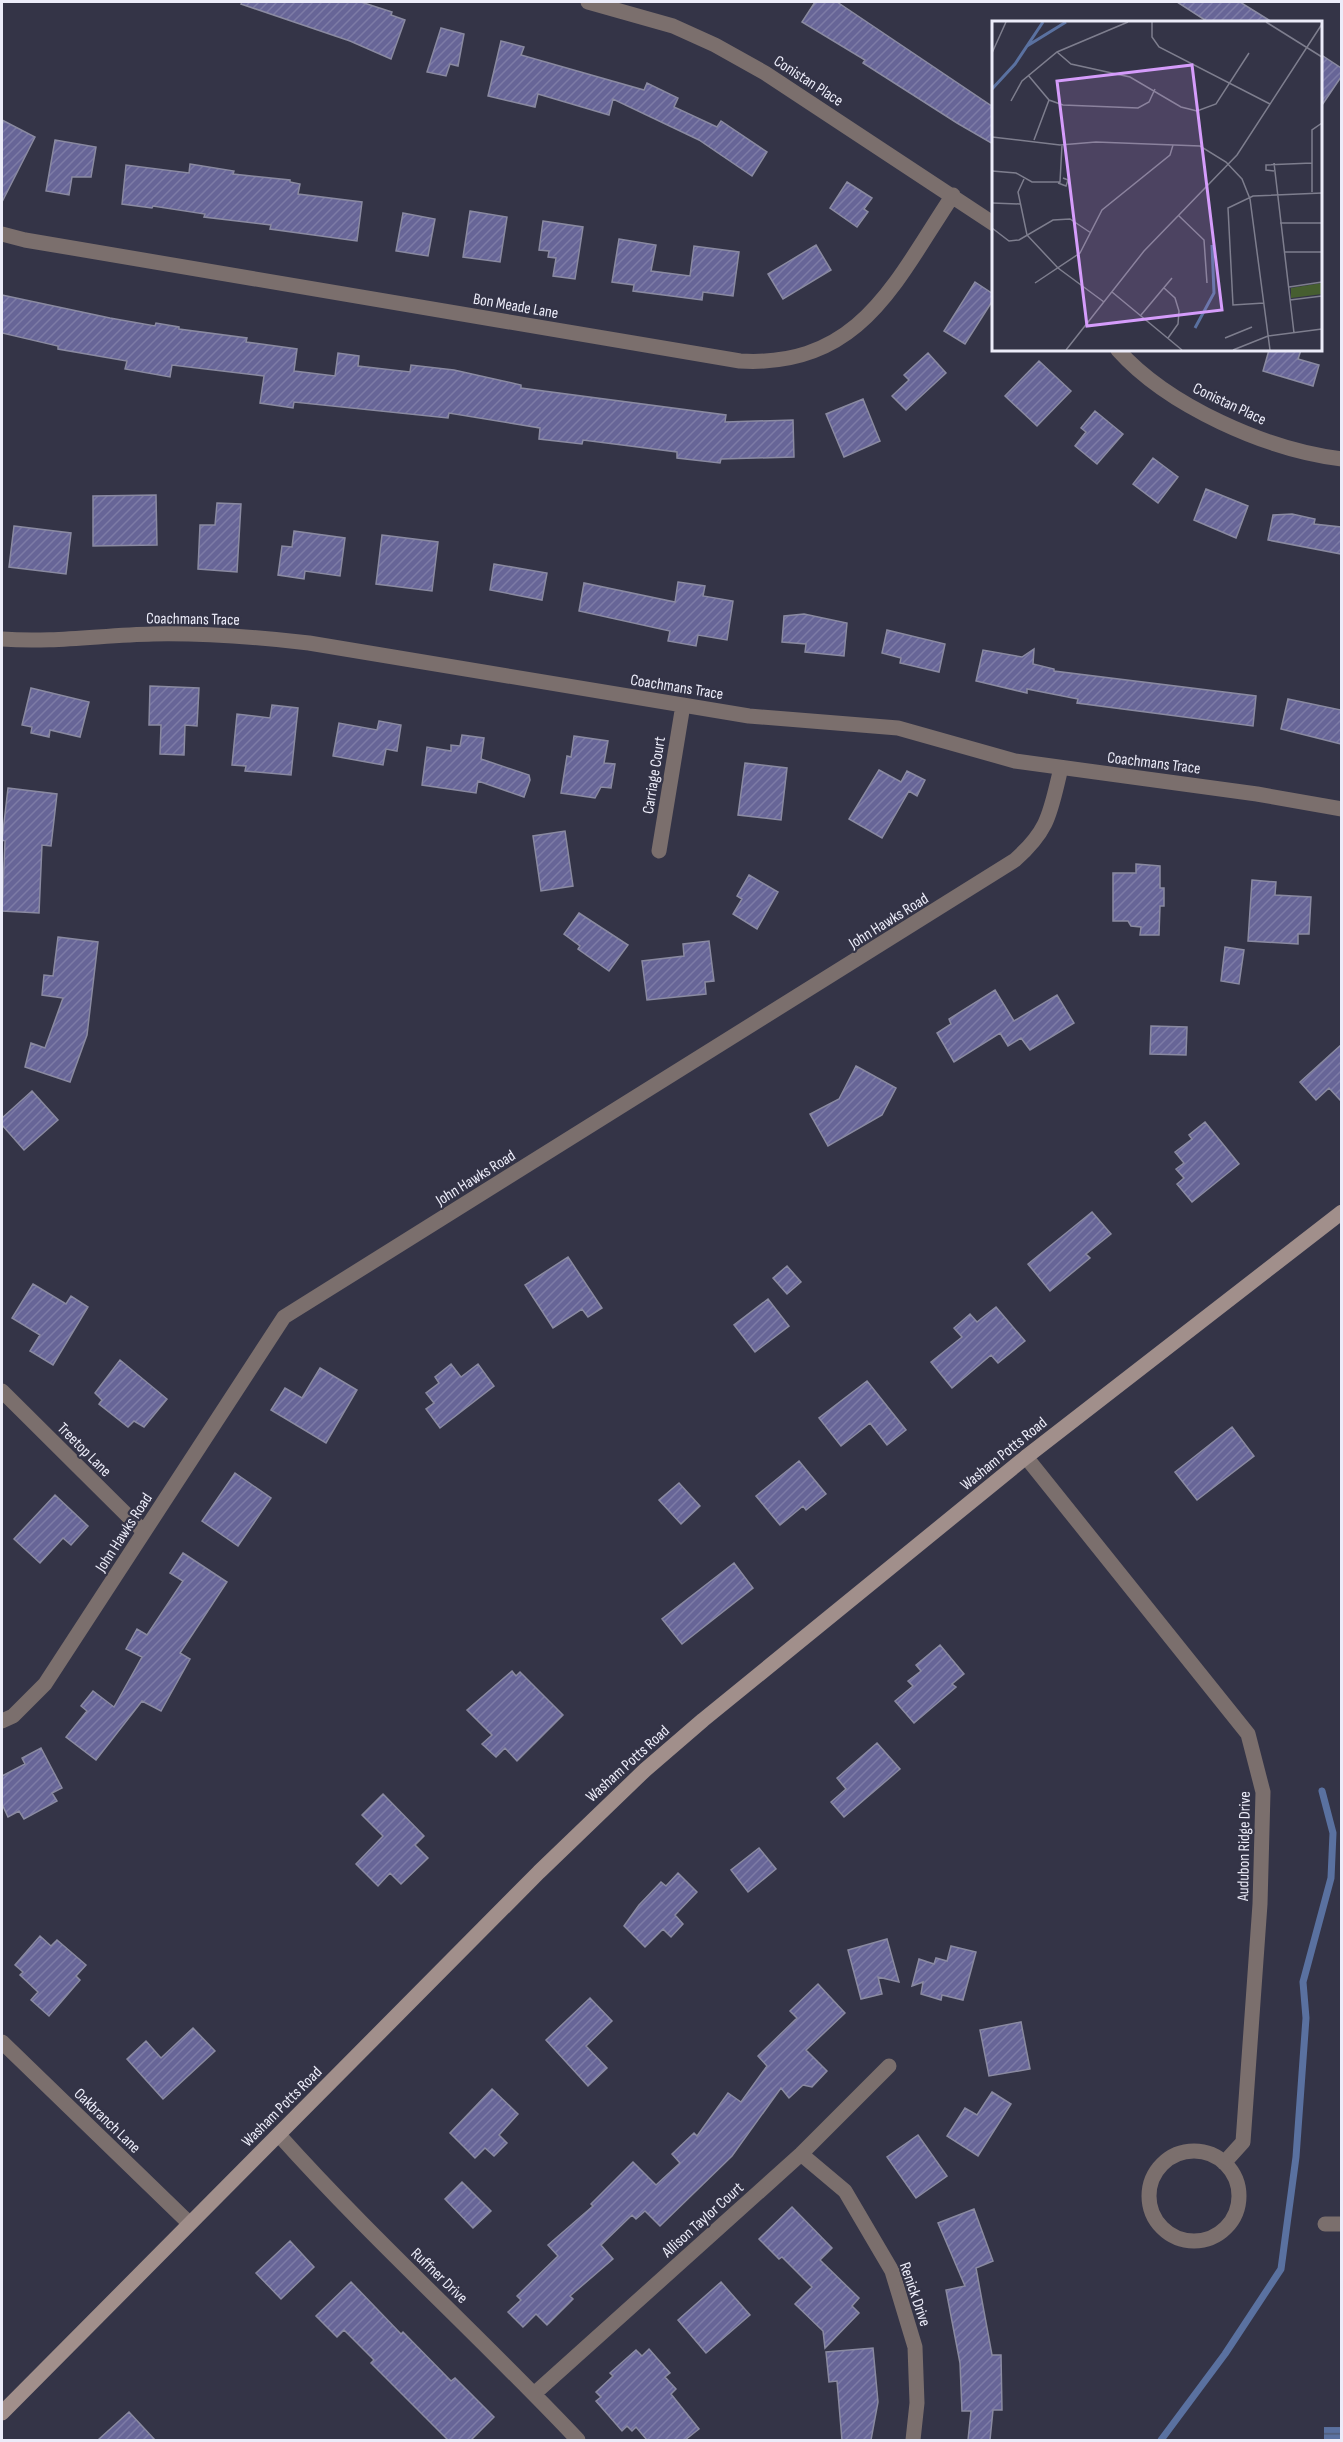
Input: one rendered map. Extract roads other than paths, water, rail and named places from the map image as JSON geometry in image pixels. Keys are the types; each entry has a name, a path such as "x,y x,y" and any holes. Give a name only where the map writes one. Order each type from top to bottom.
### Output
{"street":[{"name":"Conistan Place","path":"588,2 673,26 715,45 765,73 953,195 992,223"},
{"name":"Bon Meade Lane","path":"2,234 37,242 740,361 762,362 803,357 819,350 869,316 884,298 953,195"},
{"name":"Conistan Place","path":"1119,351 1150,379 1219,421 1263,439 1341,459"},
{"name":"Coachmans Trace","path":"2,639 153,634 255,637 309,643 748,716 898,728 987,754 1061,768 1257,794 1341,809"},
{"name":"Carriage Court","path":"659,851 683,705"},
{"name":"John Hawks Road","path":"2,1721 13,1716 45,1684 284,1317 1015,860 1032,845 1047,824 1061,768"},
{"name":"Washam Potts Road","path":"2,2413 539,1872 645,1770 1026,1457 1341,1212"},
{"name":"Treetop Lane","path":"2,1391 144,1532"},
{"name":"Audubon Ridge Drive","path":"1026,1457 1248,1734 1263,1792 1260,1904 1243,2142 1224,2163"},
{"name":"Oakbranch Lane","path":"2,2042 189,2223"},
{"name":"Allison Taylor Court","path":"534,2394 801,2154 889,2066"},
{"name":"Ruffner Drive","path":"279,2135 333,2195 578,2440"},
{"path":"1189,2151 1204,2152 1224,2163 1237,2181 1240,2196 1238,2211 1230,2224 1219,2235 1205,2241 1190,2242 1175,2238 1162,2230 1149,2204 1149,2189 1153,2175 1163,2163 1175,2155 1189,2151"},
{"name":"Renick Drive","path":"801,2154 845,2191 892,2271 915,2347 917,2403 913,2440"},
{"path":"1325,2224 1341,2224"}],"water":[{"path":"1324,2427 1341,2427 1341,2440 1324,2440"}],"waterway":[{"path":"1161,2440 1225,2354 1281,2269 1296,2157 1306,2018 1303,1982 1331,1878 1333,1833 1322,1791"}]}
